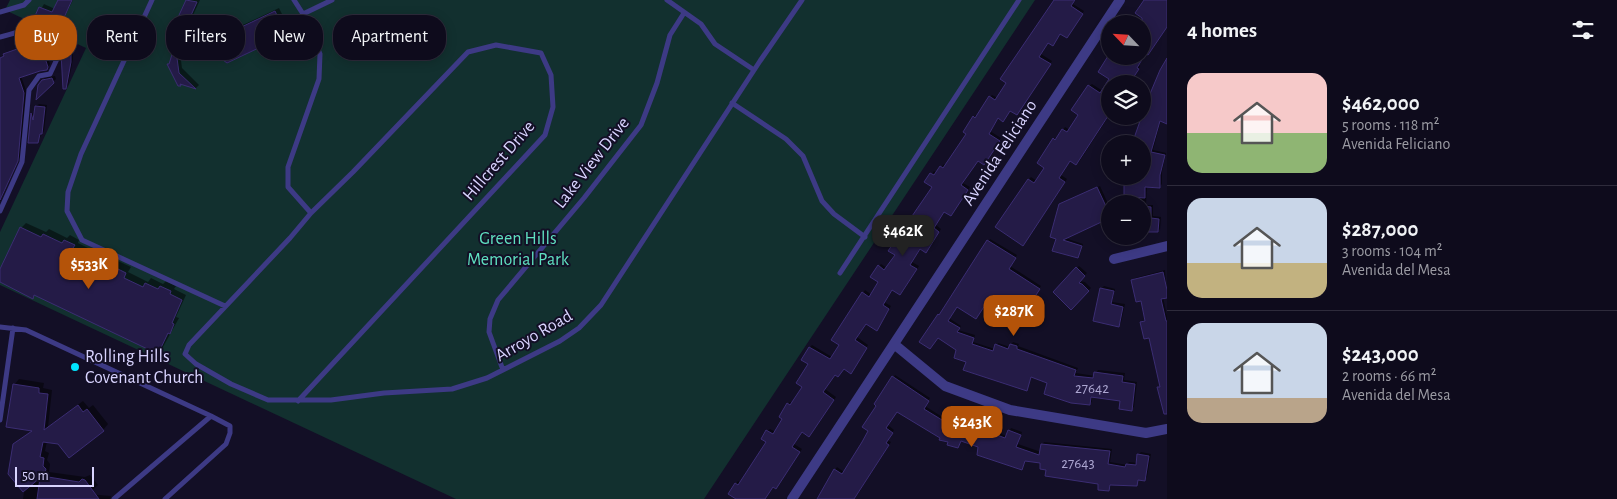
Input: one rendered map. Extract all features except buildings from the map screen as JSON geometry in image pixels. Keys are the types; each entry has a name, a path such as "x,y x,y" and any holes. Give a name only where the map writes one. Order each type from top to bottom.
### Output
{"street":[{"name":"Avenida Feliciano","path":"792,499 1120,0"},
{"path":"1114,259 1167,246"},
{"path":"894,344 945,386 1010,410 1146,433 1167,429"}],"lane":[{"path":"0,12 24,5 29,0"},
{"path":"152,0 81,154 68,192 67,211 82,240 225,306"},
{"path":"294,0 303,14 320,54 319,79 288,167 288,187 311,213"},
{"path":"303,14 332,0"},
{"path":"667,0 700,24 715,44 754,70"},
{"name":"Arroyo Road","path":"185,354 196,364 232,384 268,400 331,400 384,393 452,389 487,378 560,341 579,328 601,304 732,103 802,0"},
{"path":"840,274 1019,0"},
{"name":"Lake View Drive","path":"503,370 490,332 490,318 498,300 584,198 641,125 657,83 670,35 684,13"},
{"path":"0,37 30,31 43,37 55,51 57,59 50,74 39,76 30,90 22,162 0,211"},
{"name":"Hillcrest Drive","path":"185,354 188,345 290,238 311,213 468,52 496,45 541,53 551,75 553,107 545,135 298,401"},
{"path":"732,103 786,139 803,156 822,201 834,214 865,236"},
{"path":"0,327 26,330 230,426 229,439 166,499"},
{"path":"0,420 13,328"},
{"path":"114,499 211,416"}],"green space":[{"name":"Green Hills Memorial Park","path":"10,0 1035,0 704,499 456,499 0,285 0,232 86,48 77,44 77,15 16,15 5,10"}],"place":[{"name":"Rolling Hills Covenant Church","path":"75,367"}]}
